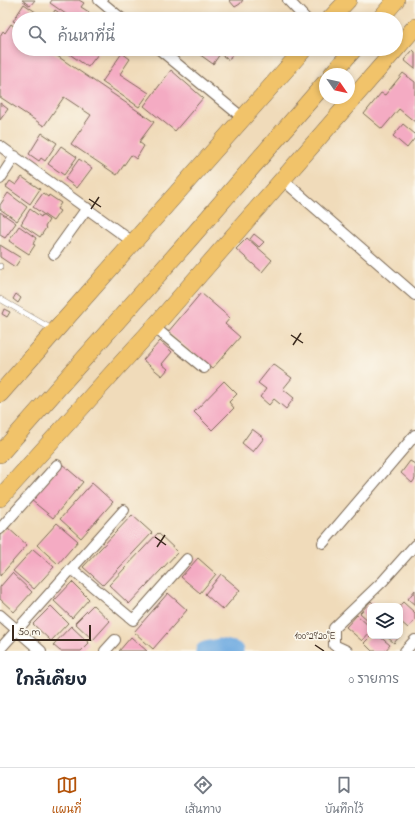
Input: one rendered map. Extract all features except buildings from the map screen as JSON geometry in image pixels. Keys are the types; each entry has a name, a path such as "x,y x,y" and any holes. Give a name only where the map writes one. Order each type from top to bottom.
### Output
{"highway":[{"path":"337,12 348,0"},
{"path":"386,12 396,0"},
{"path":"403,41 415,27"},
{"path":"0,394 298,56"},
{"path":"337,68 348,56"},
{"path":"0,498 154,327 390,56"},
{"path":"0,454 188,241 319,89"}],"street":[{"path":"99,0 114,12"},
{"path":"288,0 299,12"},
{"path":"168,56 243,118"},
{"path":"0,146 16,156 133,242"},
{"path":"0,179 16,156"},
{"path":"283,180 415,295"},
{"path":"54,254 87,208"},
{"path":"154,327 204,368"},
{"path":"324,543 415,435"},
{"path":"0,529 57,465"},
{"path":"0,649 124,510"},
{"path":"347,651 334,645 334,628 383,581 415,545"},
{"path":"72,569 133,620 187,559"},
{"path":"0,615 41,651"},
{"path":"105,651 115,640"},
{"path":"405,651 415,640"}],"lane":[{"path":"0,298 55,331"}],"waterway":[{"path":"205,651 219,648 234,651"}]}
